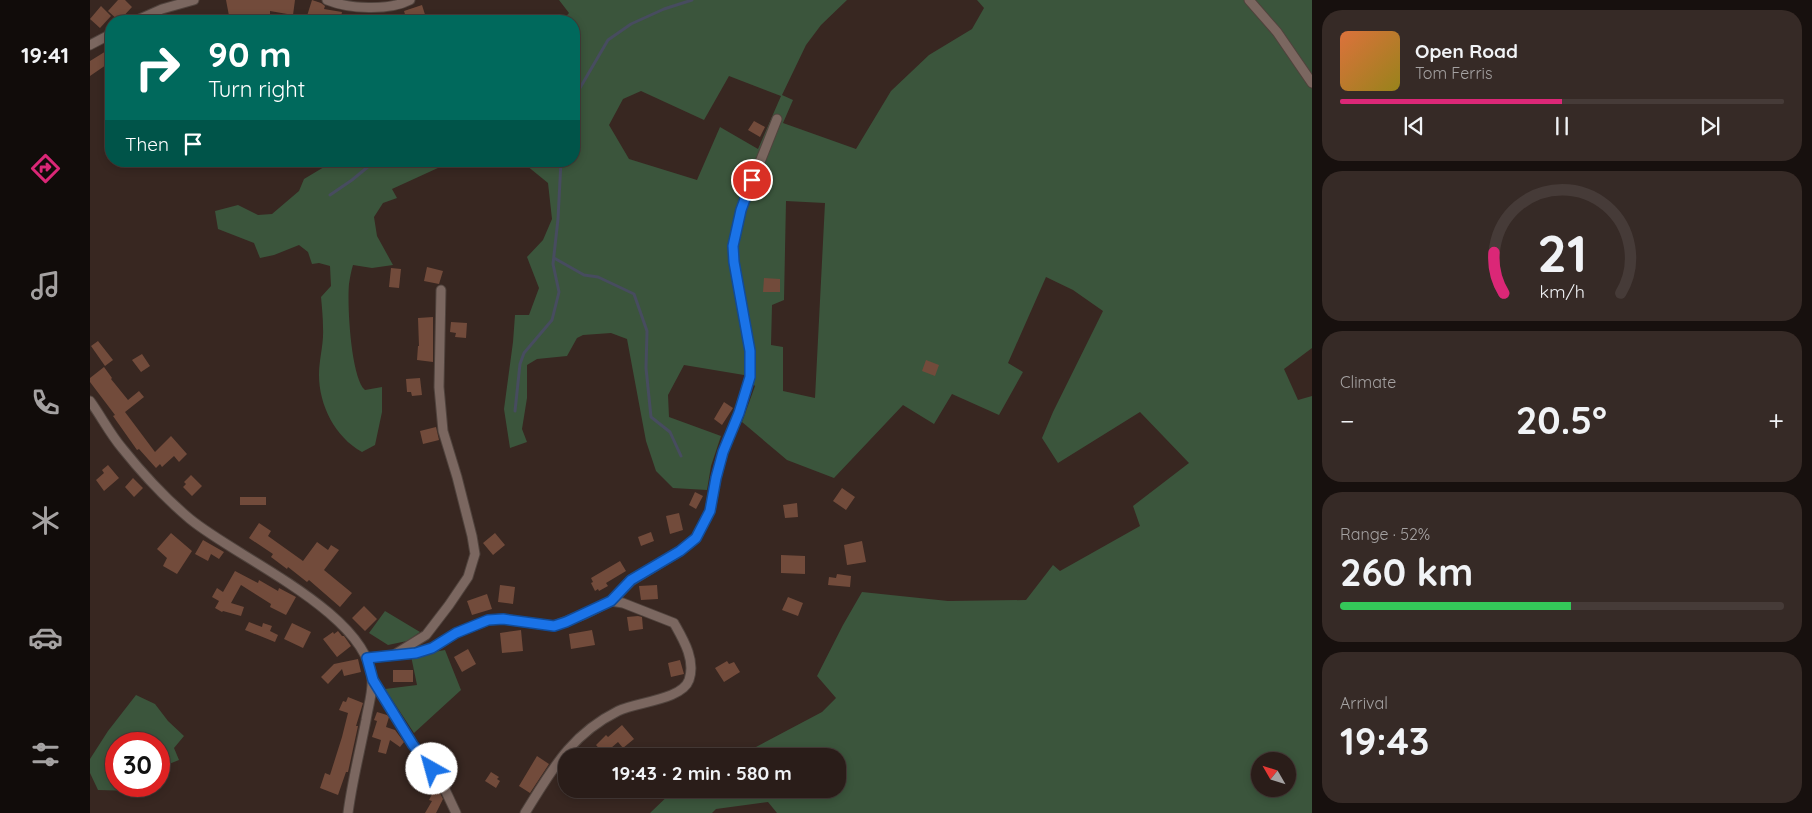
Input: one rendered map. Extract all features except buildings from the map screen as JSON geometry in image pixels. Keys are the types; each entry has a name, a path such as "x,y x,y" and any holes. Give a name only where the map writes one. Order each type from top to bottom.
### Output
{"street":[{"path":"148,15 194,0"},
{"path":"327,0 336,4 372,8 410,0"},
{"path":"1249,0 1278,32 1312,83"},
{"path":"90,45 105,37"},
{"path":"367,658 416,653 432,648 456,633 488,620 503,619 554,626 611,601 631,580 680,551 696,538 710,511 723,452 739,413 750,377 750,351 734,262 733,246 741,210 778,119"},
{"path":"396,654 426,635 468,577 474,554 472,536 443,431 439,387 440,290"},
{"path":"90,401 121,447 188,518 219,541 255,561 302,592 332,615 360,646 367,658 373,680 413,745 441,781 456,813"},
{"path":"525,813 560,758 595,724 620,710 664,698 677,692 683,689 689,680 691,667 688,650 674,622 623,603 611,601"},
{"path":"348,813 373,680"}],"green space":[{"path":"559,0 847,0 821,25 806,45 782,95 793,100 783,123 856,149 891,91 929,55 972,29 984,8 977,0 1312,0 1312,348 1284,369 1298,400 1312,396 1312,813 777,813 768,802 716,809 712,813 650,813 666,798 846,798 846,748 753,748 822,712 836,698 817,676 862,592 948,601 1026,600 1053,565 1060,571 1140,526 1133,506 1189,463 1140,412 1058,463 1042,438 1103,311 1073,290 1046,277 1008,363 1023,372 999,415 952,394 934,424 903,405 834,478 787,460 742,422 755,386 744,375 684,365 668,395 669,417 721,436 711,466 707,490 673,488 656,471 646,441 627,339 611,333 583,335 577,338 567,356 537,359 527,365 527,398 522,429 527,442 510,448 504,409 515,315 529,315 539,288 527,257 543,240 552,219 548,183 528,167 580,167 580,15 567,15 569,13","holes":["729,76 781,96 758,149 720,127 697,180 629,159 609,125 623,99 641,91 704,120","786,201 825,203 815,398 783,391 783,347 771,345 772,305 784,300"]},
{"path":"324,167 440,167 392,189 397,198 383,203 374,217 377,236 393,265 372,268 353,265 351,272 349,308 351,340 356,371 360,383 365,390 382,387 382,412 375,445 362,452 352,446 337,429 325,409 322,398 319,375 323,334 321,297 331,286 330,266 319,263 312,264 308,252 299,245 274,255 260,258 254,243 218,229 215,211 238,205 258,215 272,214 299,191 304,179"},
{"path":"385,611 420,632 407,641 388,645 369,633"},
{"path":"445,650 461,690 414,733 385,689 417,685 411,656"},
{"path":"136,695 155,704 168,721 184,736 174,748 179,760 170,764 170,732 108,731"},
{"path":"105,736 105,790 98,790 90,773 90,759"}],"waterway":[{"path":"580,88 608,40 631,24 664,9 692,0"},
{"path":"330,195 368,167"},
{"path":"515,411 520,364 524,353 552,320 559,292 553,264 561,167"},
{"path":"554,258 584,275 598,277 634,294 647,331 646,368 651,417 670,432 681,456"}],"route":[{"path":"432,769 413,745 373,680 367,658 416,653 432,648 456,633 488,620 503,619 554,626 566,622 611,601 631,580 680,551 696,538 710,511 723,452 739,413 750,377 750,351 740,286 734,262 733,246 741,210 752,180"}]}
